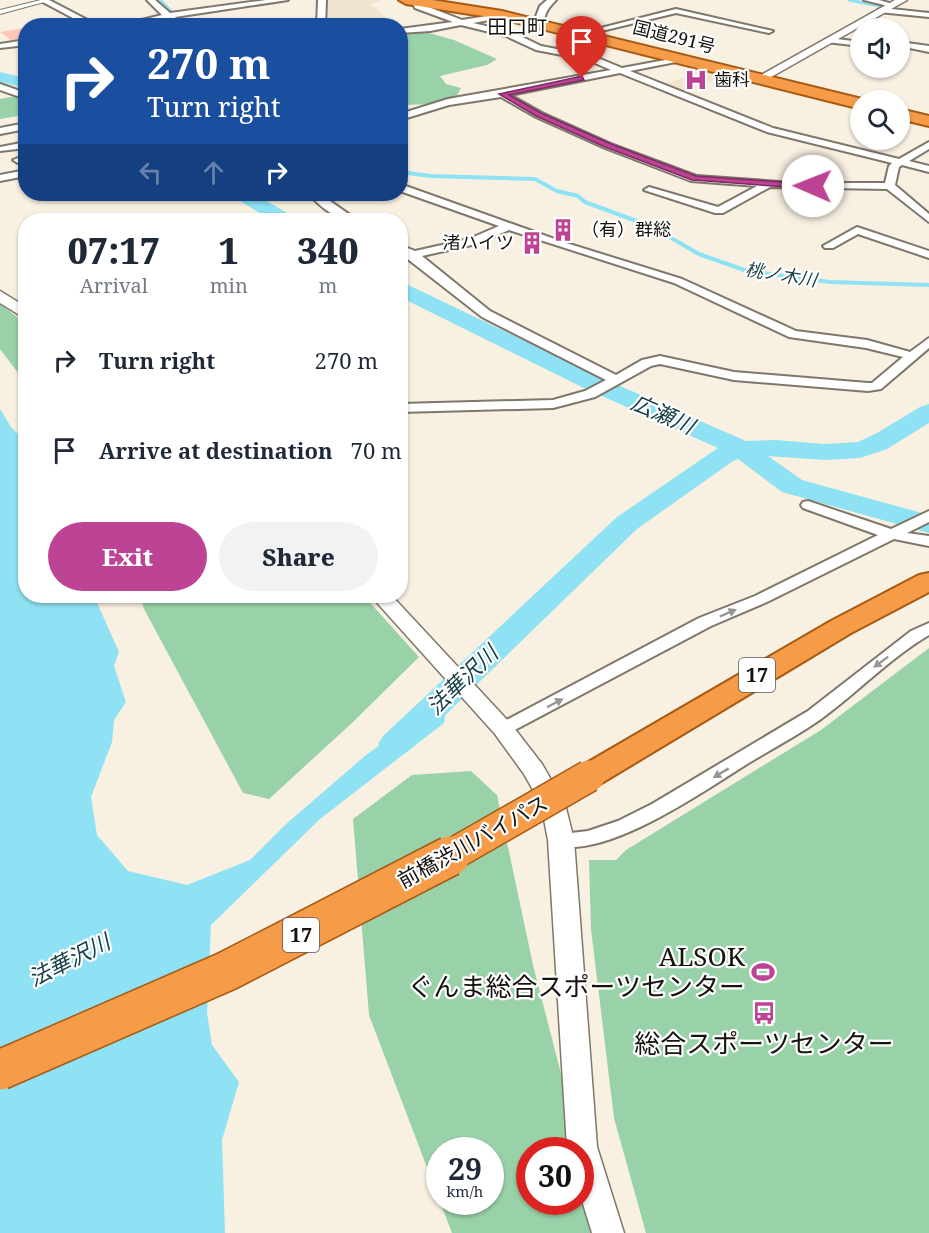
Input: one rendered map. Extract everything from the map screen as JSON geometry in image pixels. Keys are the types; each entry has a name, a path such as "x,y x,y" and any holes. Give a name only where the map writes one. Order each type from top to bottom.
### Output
{"highway":[{"name":"国道291号","path":"411,0 502,15 581,33 850,101"},
{"path":"910,116 929,121"},
{"name":"前橋渋川バイパス","path":"0,1070 154,1006 311,930 464,849 831,633 929,581"}],"street":[{"path":"151,0 164,18"},
{"path":"178,18 284,0"},
{"path":"321,18 322,0"},
{"path":"411,0 418,6 462,23 509,33 538,48 590,58 770,130 929,169"},
{"path":"541,24 539,19 541,10 552,0"},
{"path":"868,0 929,15"},
{"path":"0,12 44,1 78,18"},
{"path":"760,79 892,5"},
{"path":"581,33 676,11 769,32"},
{"path":"408,30 430,29 502,15"},
{"path":"829,40 850,43"},
{"path":"0,46 18,43"},
{"path":"910,46 929,49"},
{"path":"408,114 448,102 502,94 678,59"},
{"path":"0,87 18,94"},
{"path":"502,94 539,115 695,179 766,185 890,186 929,219"},
{"path":"0,97 18,95"},
{"path":"0,131 18,128"},
{"path":"890,186 894,166 929,145"},
{"path":"2,149 18,147"},
{"path":"0,178 18,175"},
{"path":"649,190 719,211 766,185"},
{"path":"408,190 559,244 678,281 793,334 867,344 912,356"},
{"path":"322,201 340,213"},
{"path":"413,255 472,242 510,225"},
{"path":"829,246 857,230 929,255"},
{"path":"408,252 486,314 615,381"},
{"path":"0,296 18,308"},
{"path":"408,408 538,406 566,401 596,391 647,363 660,360 734,376 876,386 929,342"},
{"path":"808,505 929,542"},
{"path":"503,729 705,622 761,598 929,516"},
{"path":"388,603 503,729 534,770 553,804 561,840 582,1147 608,1233"},
{"path":"561,840 589,838 644,818 814,715 929,628"}],"shaded area":[{"path":"325,0 381,0 370,5 380,11 385,18 323,18"},
{"name":"歯科","path":"707,69 728,74 681,93 662,85"}],"green space":[{"path":"408,32 429,33 454,40 497,59 487,65 440,76 446,84 461,88 456,97 445,99 437,104 408,105"},
{"path":"18,97 18,116 0,119 0,99"},
{"path":"0,304 18,318 18,373 0,349"},
{"path":"142,603 370,603 419,657 353,722 269,799 243,793"},
{"name":"ALSOK ぐんま総合スポーツセンター","path":"929,648 929,1233 646,1233 614,1118 591,929 589,860 616,860 626,850 821,730"},
{"path":"471,771 497,795 533,965 577,1137 516,1137 516,1215 594,1215 594,1202 602,1233 452,1233 445,1215 504,1215 504,1137 426,1137 426,1165 369,1015 353,819 412,775"}],"water":[{"path":"0,409 18,434 18,603 97,603 119,652 114,666 126,702 114,720 112,742 91,797 97,835 128,871 187,885 250,860 285,825 366,755 424,714 446,711 444,723 320,819 211,925 207,1013 212,1045 239,1082 222,1140 225,1233 0,1233"}],"building":[{"path":"18,29 18,39 11,40 0,32"}],"waterway":[{"name":"桃ノ木川","path":"160,0 178,18"},
{"path":"849,0 900,10"},
{"path":"913,12 929,12"},
{"name":"広瀬川","path":"0,77 18,81"},
{"name":"桃ノ木川","path":"408,173 431,176 535,179 557,191 578,196 585,202 650,226 699,254 747,271 830,282 929,285"},
{"name":"広瀬川","path":"254,201 273,213"},
{"name":"広瀬川","path":"408,292 593,383 742,450"},
{"name":"法華沢川","path":"742,450 775,448 825,452 860,450 887,439 929,412"},
{"name":"法華沢川","path":"395,744 627,523 723,455 742,450"},
{"name":"広瀬川","path":"742,450 792,486 929,524"}],"place":[{"name":"歯科","path":"696,80"},
{"name":"（有）群総","path":"563,230"},
{"name":"渚ハイツ","path":"532,243"},
{"name":"ALSOK ぐんま総合スポーツセンター","path":"763,972"},
{"name":"総合スポーツセンター","path":"764,1013"}],"district":[{"name":"田口町","path":"517,27"}],"route":[{"path":"582,78 502,94 539,115 608,146 695,179 813,186"}]}
